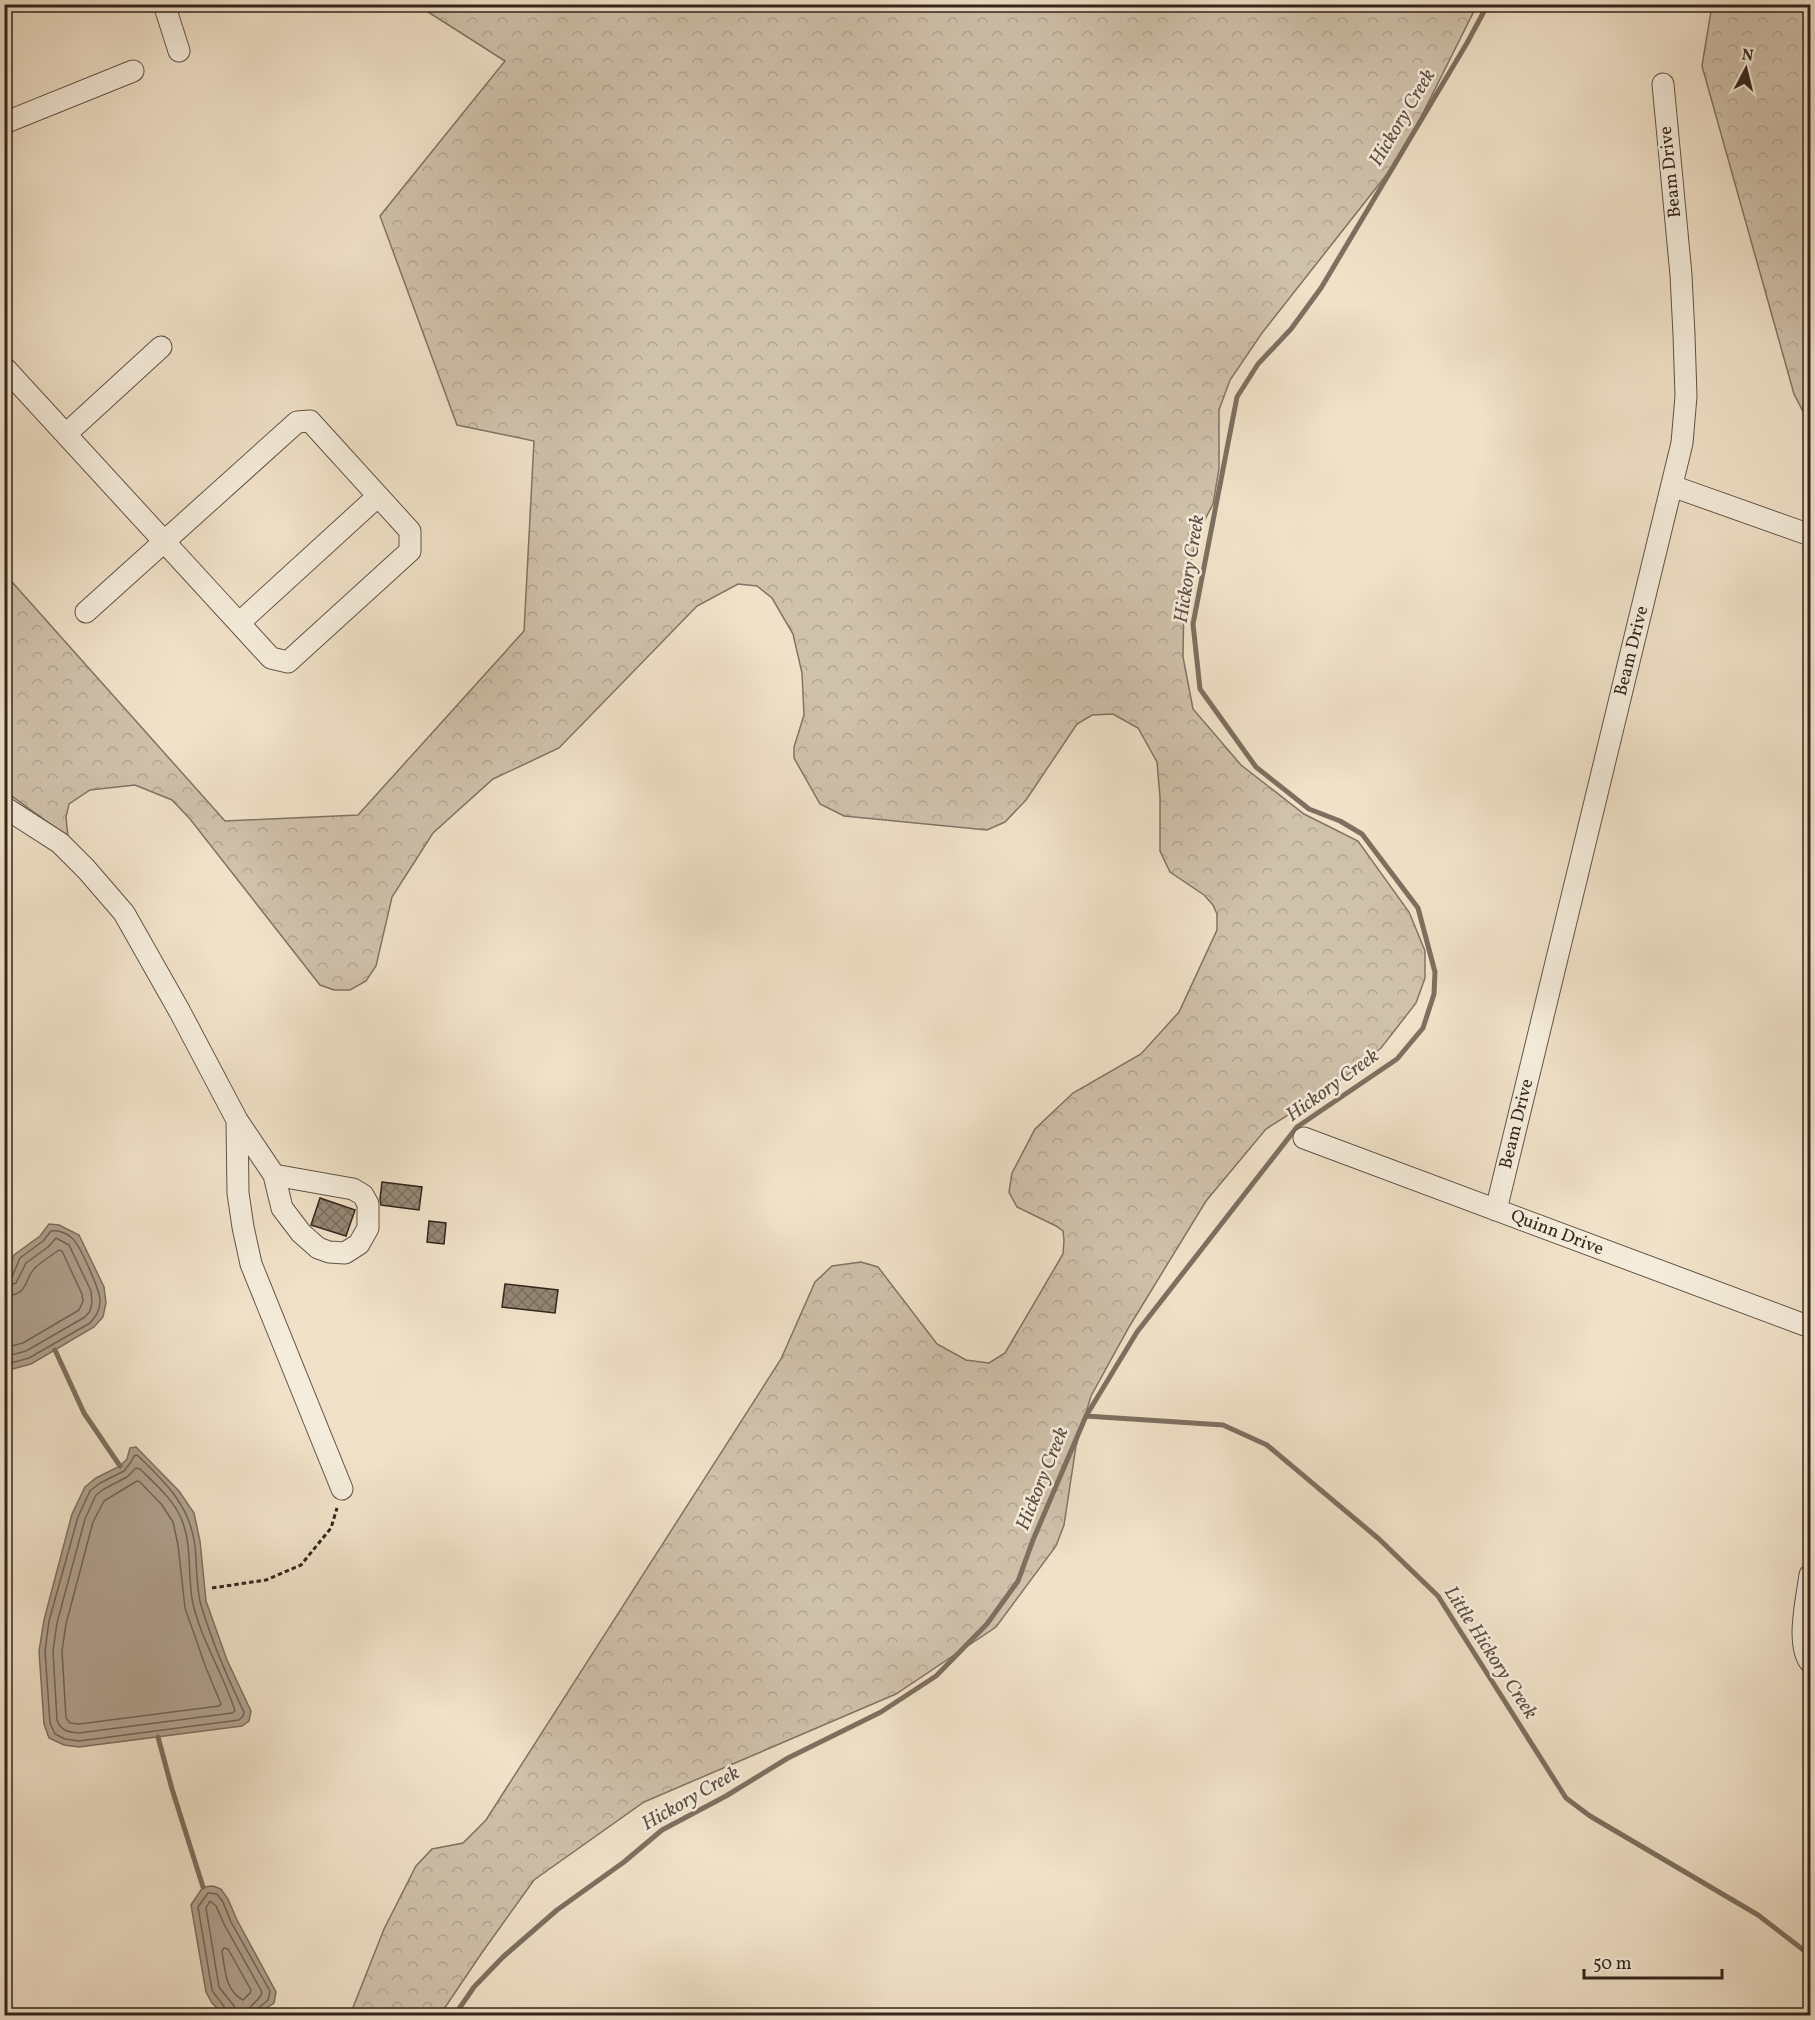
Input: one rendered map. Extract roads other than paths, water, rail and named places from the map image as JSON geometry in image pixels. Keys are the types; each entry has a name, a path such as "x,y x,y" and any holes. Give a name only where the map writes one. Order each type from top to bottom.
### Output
{"street":[{"path":"164,4 179,51"},
{"path":"4,123 133,70"},
{"name":"Beam Drive","path":"1496,1210 1682,443 1686,396 1681,275 1663,84"},
{"path":"66,434 161,347"},
{"path":"4,367 66,434 164,541 271,658 288,662 393,567 410,551 410,531 310,421 297,422 164,541 86,612"},
{"path":"1672,486 1810,535"},
{"path":"239,623 378,496"},
{"path":"4,807 60,843 124,913 237,1120 274,1174 282,1208 301,1233 318,1248 329,1252 345,1253 359,1244 368,1228 369,1204 363,1195 353,1188 274,1174"},
{"path":"237,1120 238,1193 251,1264 342,1489"},
{"name":"Quinn Drive","path":"1304,1138 1810,1328"},
{"path":"1810,1575 1803,1636 1810,1662"}],"water":[{"path":"49,1224 59,1225 79,1235 104,1287 106,1303 103,1317 94,1327 31,1364 5,1371 5,1280 14,1255 40,1236"},
{"path":"136,1447 179,1491 194,1513 200,1541 206,1601 227,1660 251,1711 249,1721 242,1726 79,1747 64,1745 49,1738 44,1724 39,1651 44,1620 72,1514 85,1487 96,1478 120,1466 127,1459 130,1448"},
{"path":"213,1886 221,1889 228,1899 276,1992 274,2003 256,2015 224,2015 212,2003 206,1992 191,1905 203,1887"}],"waterway":[{"name":"Hickory Creek","path":"454,2016 474,1987 503,1957 557,1910 624,1862 662,1830 726,1796 788,1758 881,1712 936,1676 987,1624 1018,1581 1086,1416 1137,1332 1297,1127 1397,1059 1423,1028 1434,994 1435,972 1418,908 1362,834 1340,821 1309,809 1256,767 1200,689 1193,624 1237,397 1258,364 1291,329 1321,288 1488,4"},
{"path":"55,1350 84,1413 120,1466"},
{"name":"Little Hickory Creek","path":"1086,1416 1223,1425 1267,1445 1379,1539 1438,1596 1566,1798 1590,1816 1758,1915 1810,1955"},
{"path":"158,1737 203,1887"}]}
